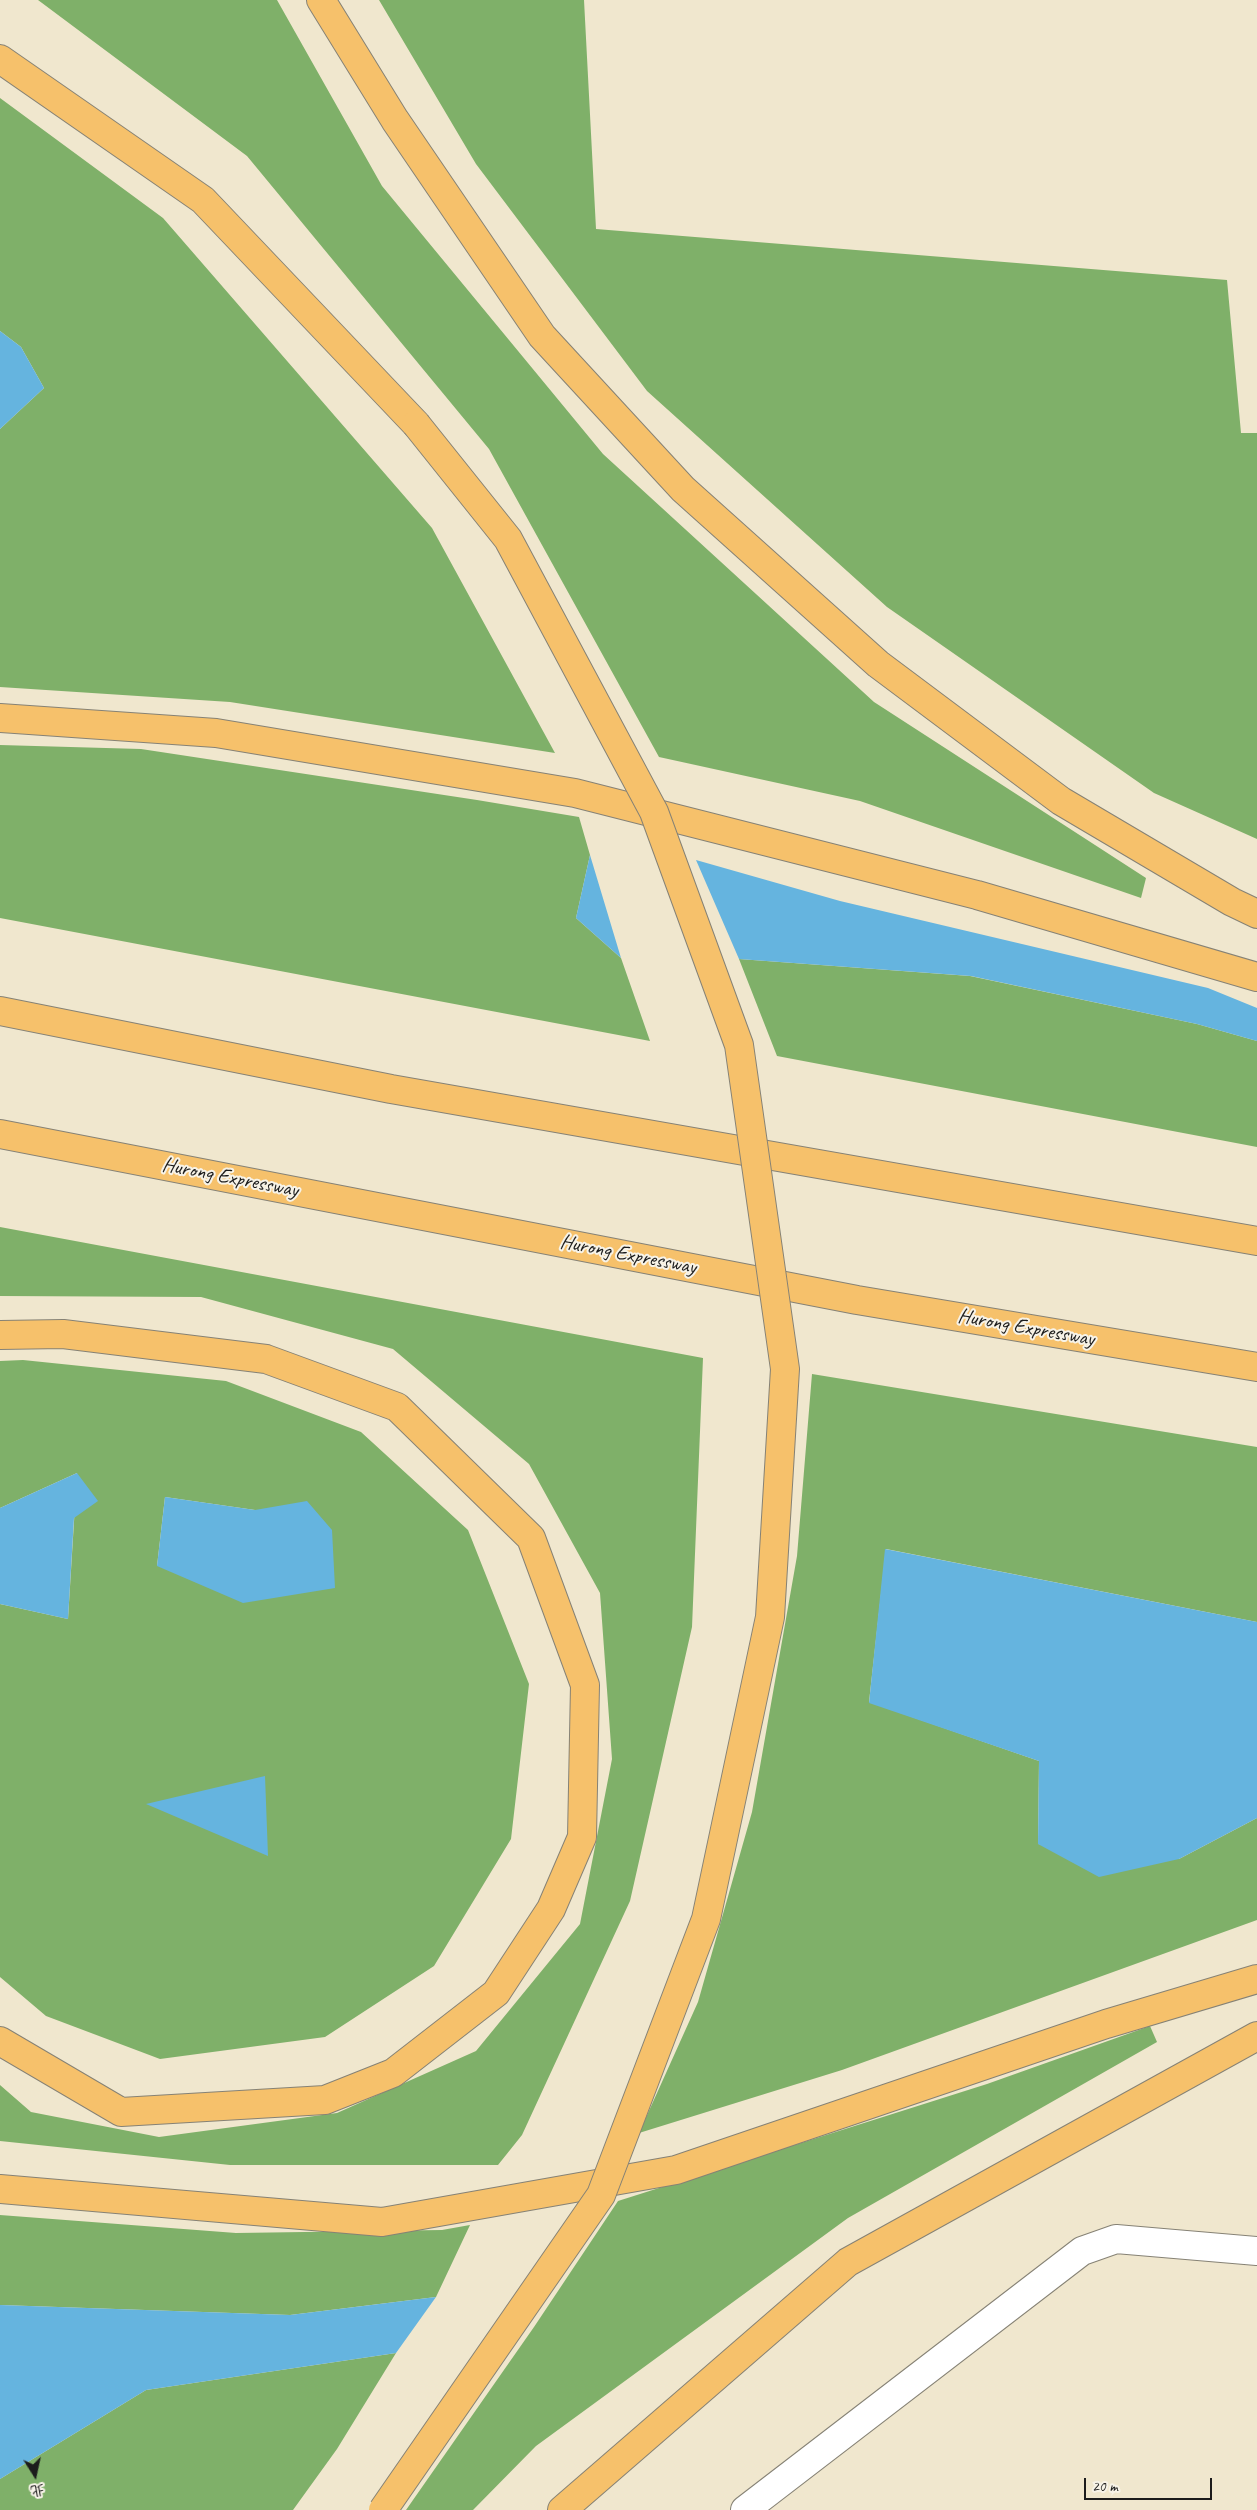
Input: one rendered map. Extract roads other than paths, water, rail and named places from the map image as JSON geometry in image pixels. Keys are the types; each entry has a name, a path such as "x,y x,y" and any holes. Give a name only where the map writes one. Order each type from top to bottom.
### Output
{"highway":[{"path":"320,0 396,120 542,336 683,489 878,664 1061,801 1232,902 1257,914"},
{"path":"0,59 203,200 416,424 508,539 654,812 739,1045 785,1369 770,1617 706,1919 601,2195 383,2510"},
{"path":"0,718 216,733 574,793 977,895 1257,977"},
{"path":"0,1011 391,1090 1257,1241"},
{"name":"Hurong Expressway","path":"0,1134 857,1300 1257,1368"},
{"path":"0,1335 63,1334 266,1359 397,1407 531,1538 585,1685 582,1837 551,1909 496,1994 393,2073 325,2100 121,2112 0,2041"},
{"path":"0,2189 382,2222 676,2170 1106,2024 1257,1979"},
{"path":"562,2510 848,2262 1257,2036"}],"street":[{"path":"745,2510 1082,2251 1116,2239 1257,2251"}],"water":[{"path":"0,331 21,347 44,388 0,429"},
{"path":"590,855 621,958 576,918"},
{"path":"696,860 840,901 1208,988 1257,1008 1257,1041 1197,1024 971,976 739,959"},
{"path":"77,1473 98,1501 74,1518 68,1619 0,1604 0,1508"},
{"path":"165,1497 255,1510 307,1501 332,1530 335,1588 243,1603 157,1566"},
{"path":"885,1549 1257,1622 1257,1818 1179,1859 1099,1877 1038,1844 1039,1761 869,1703"},
{"path":"265,1776 268,1856 146,1804"},
{"path":"436,2297 396,2353 146,2390 0,2479 0,2305 290,2315"}]}
